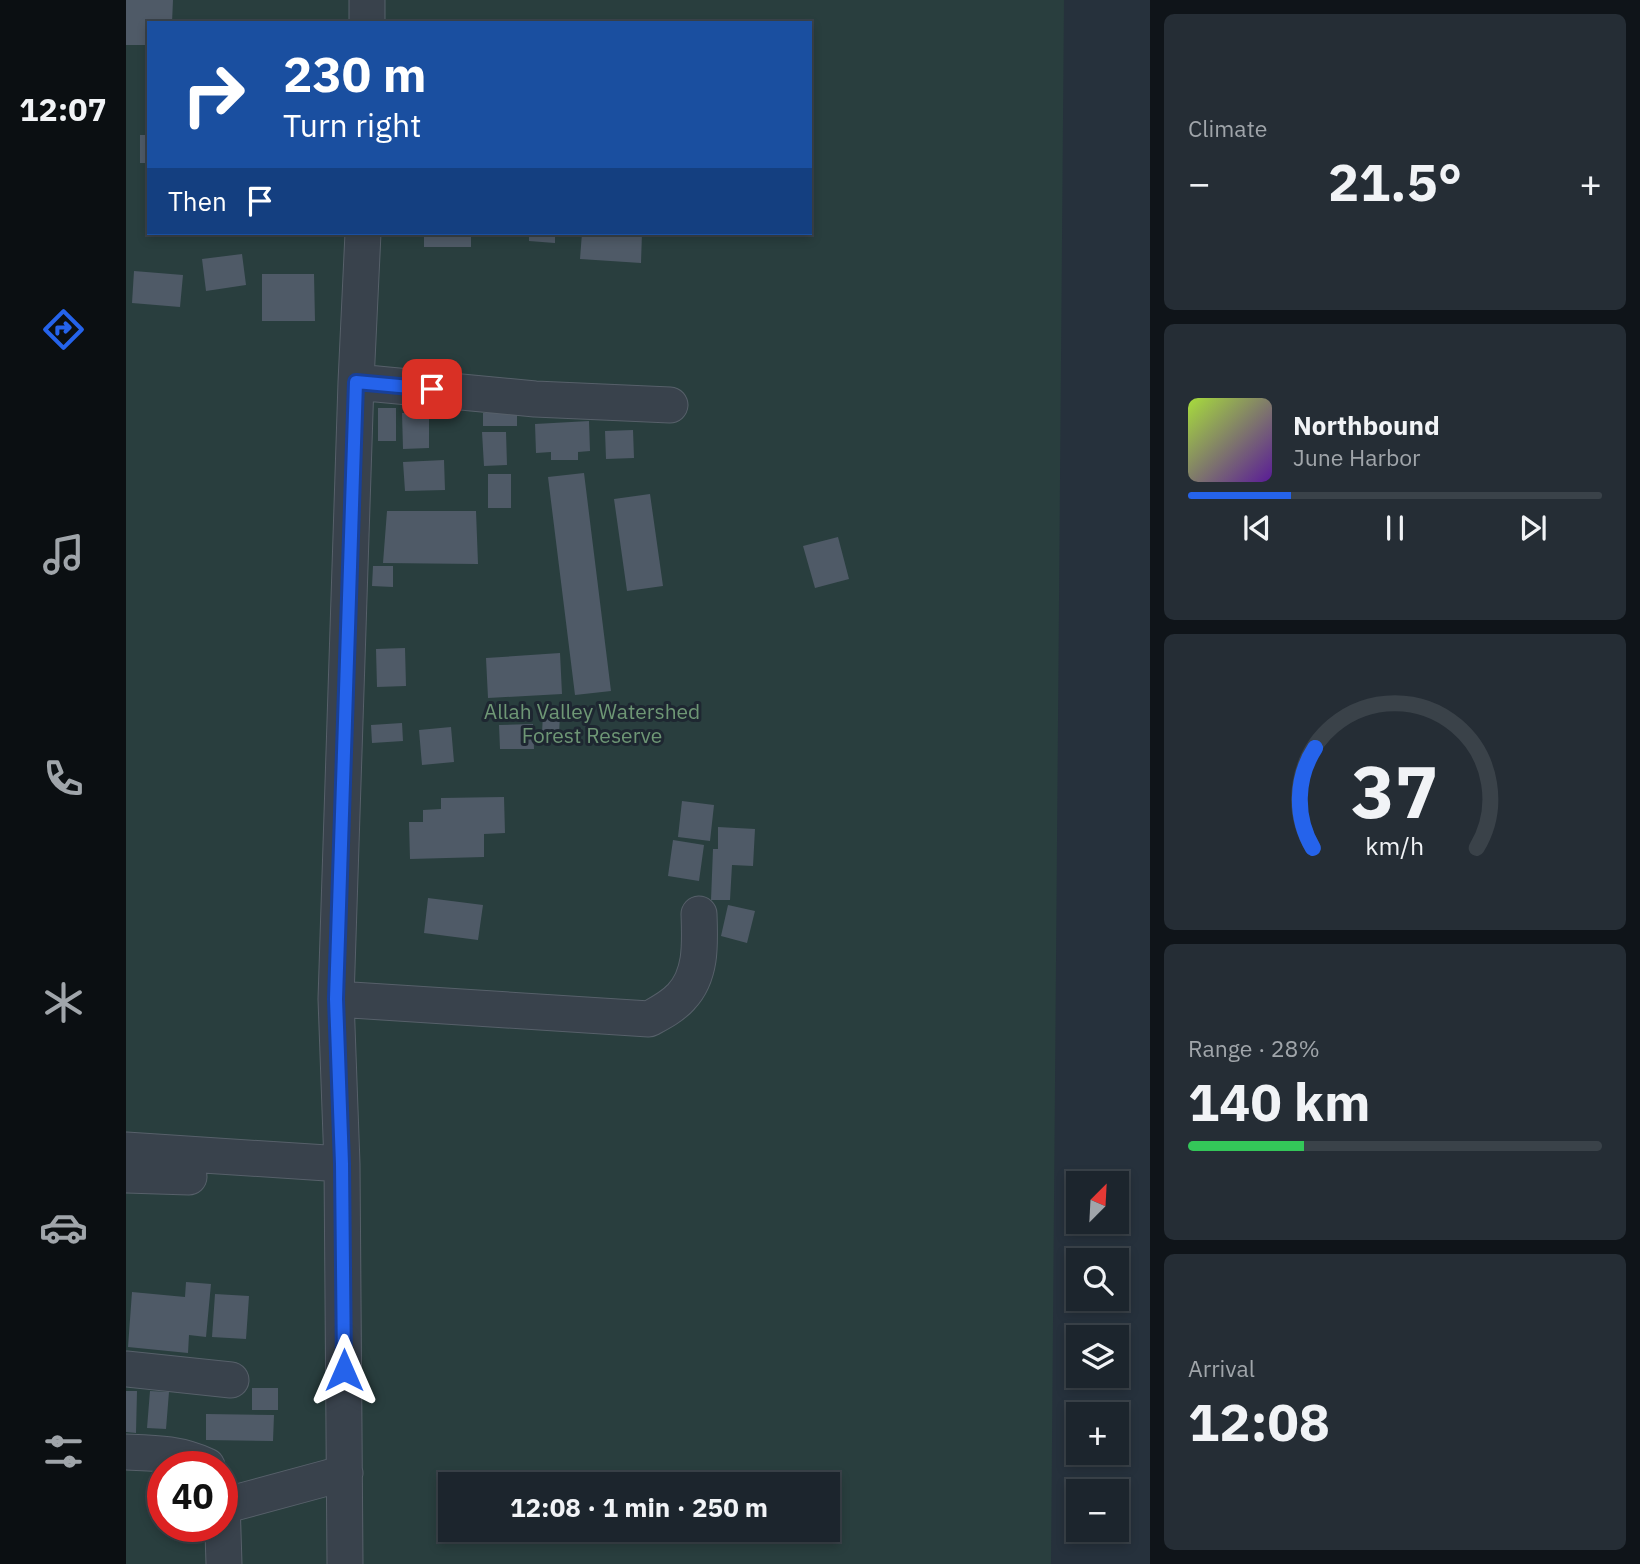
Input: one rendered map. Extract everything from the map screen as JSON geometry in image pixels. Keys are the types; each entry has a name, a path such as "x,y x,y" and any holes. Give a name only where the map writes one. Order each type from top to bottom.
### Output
{"street":[{"path":"367,0 367,21"},
{"path":"345,1564 342,1164 336,999 363,235"},
{"path":"356,382 534,399 670,405"},
{"path":"336,999 649,1019 671,1006 682,996 693,979 699,961 699,914"},
{"path":"126,1150 342,1164"},
{"path":"126,1175 214,1178 248,1170 266,1159"},
{"path":"126,1369 231,1380"},
{"path":"126,1452 147,1453"},
{"path":"238,1502 345,1473"},
{"path":"224,1542 225,1564"}],"green space":[{"name":"Allah Valley Watershed Forest Reserve","path":"126,0 1064,0 1051,1564 126,1564"}],"building":[{"path":"126,0 173,0 172,21 147,21 147,45 126,45"},
{"path":"140,135 147,135 147,163 140,163"},
{"path":"424,235 471,235 471,247 424,247"},
{"path":"529,235 555,235 555,243 529,241"},
{"path":"582,235 642,235 641,263 580,259"},
{"path":"242,254 246,285 206,291 202,259"},
{"path":"134,271 183,275 180,307 132,303"},
{"path":"262,274 314,274 315,321 262,321"},
{"path":"517,404 517,426 483,426 483,413 503,413"},
{"path":"378,408 396,408 396,441 378,441"},
{"path":"429,412 429,448 403,449 402,413"},
{"path":"589,421 590,451 578,452 578,460 551,460 551,452 536,453 535,424"},
{"path":"633,430 634,458 606,459 605,431"},
{"path":"482,432 506,432 507,465 484,466"},
{"path":"444,460 445,490 405,491 403,462"},
{"path":"584,473 611,691 575,695 548,477"},
{"path":"488,474 511,474 511,508 488,508"},
{"path":"650,494 663,586 627,591 614,499"},
{"path":"387,511 476,511 478,564 383,563"},
{"path":"838,537 849,579 815,588 803,546"},
{"path":"373,566 393,566 393,587 372,586"},
{"path":"405,648 406,686 377,687 376,649"},
{"path":"560,653 562,694 488,698 486,658"},
{"path":"543,714 560,715 559,735 542,733"},
{"path":"402,723 403,741 372,743 371,725"},
{"path":"533,724 534,749 500,749 499,725"},
{"path":"451,727 454,762 422,765 419,730"},
{"path":"504,797 505,833 484,834 484,857 410,859 409,822 423,822 423,810 441,809 441,798"},
{"path":"682,801 714,805 710,841 678,837"},
{"path":"718,827 755,829 753,866 732,865 730,900 711,900 713,849 718,849"},
{"path":"673,840 704,845 699,881 668,876"},
{"path":"428,898 483,905 478,940 424,933"},
{"path":"728,905 755,911 747,943 721,936"},
{"path":"186,1282 211,1284 206,1337 189,1335 188,1353 128,1347 132,1292 185,1297"},
{"path":"215,1294 249,1296 246,1339 212,1337"},
{"path":"252,1388 278,1388 278,1410 252,1410"},
{"path":"126,1391 137,1391 136,1433 126,1432"},
{"path":"150,1391 169,1392 166,1429 147,1428"},
{"path":"206,1414 274,1415 273,1441 206,1440"}],"route":[{"path":"344,1370 342,1164 336,999 356,382 432,389"}]}
